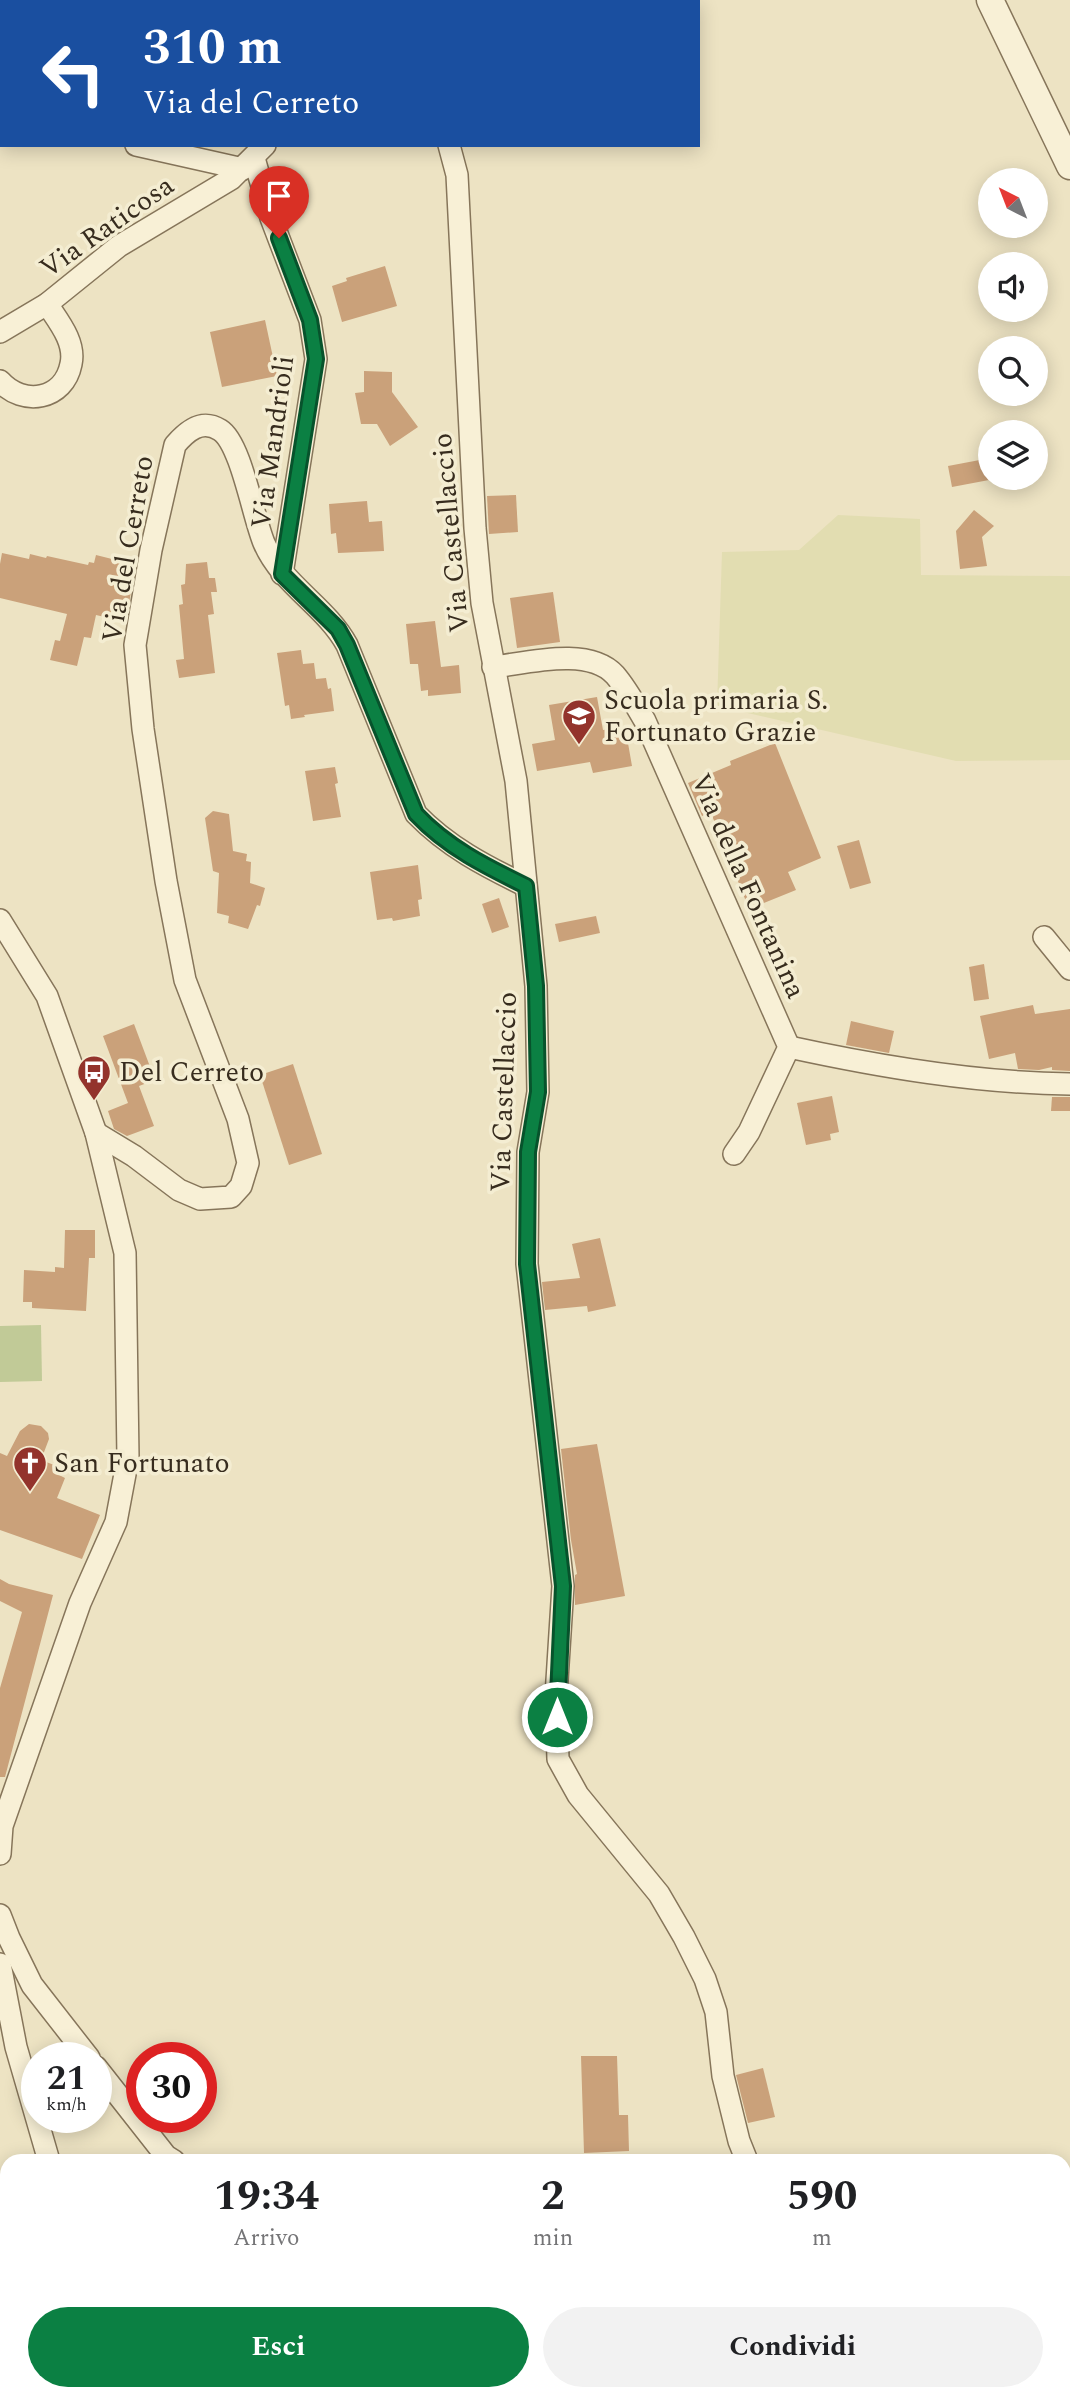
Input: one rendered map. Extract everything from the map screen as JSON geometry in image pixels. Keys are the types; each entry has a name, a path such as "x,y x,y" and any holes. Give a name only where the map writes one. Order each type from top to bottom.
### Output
{"street":[{"path":"990,0 1068,157"},
{"path":"154,147 254,158"},
{"name":"Via Castellaccio","path":"450,147 457,175 482,603 516,780 536,986 538,1092 528,1152 527,1264 563,1586 556,1696 558,1759 578,1795 659,1894 705,1979 716,2012 723,2076 744,2154"},
{"name":"Via Raticosa","path":"0,332 47,304 119,246 231,179 254,158"},
{"name":"Via Mandrioli","path":"254,158 271,218 310,320 316,359 282,574"},
{"name":"Via Raticosa","path":"0,381 9,391 24,397 44,396 55,390 67,375 72,363 67,335 47,304"},
{"name":"Via del Cerreto","path":"96,1133 134,1156 179,1190 200,1199 231,1197 241,1186 248,1163 238,1119 185,980 166,881 143,729 135,645 151,550 175,445 186,431 203,425 219,429 232,442 264,544 282,574 338,629 416,814 436,834 478,863 526,886"},
{"name":"Via della Fontanina","path":"493,667 575,657 595,662 614,673 645,721 789,1047"},
{"path":"0,920 47,996 96,1133 125,1252 128,1458 117,1522 76,1616 2,1826 0,1854"},
{"path":"1044,937 1070,969"},
{"path":"734,1154 748,1132 789,1047 919,1071 1023,1084 1070,1084"},
{"path":"0,1915 32,1985 77,2042"},
{"path":"0,1964 16,2047 47,2154"},
{"path":"112,2087 164,2154"}],"shaded area":[{"path":"838,515 920,519 921,575 1070,576 1070,760 956,761 717,706 722,552 799,550"}],"green space":[{"path":"41,1325 42,1381 0,1382 0,1326"}],"building":[{"path":"385,266 397,306 342,322 332,286 347,281 346,278"},
{"path":"265,320 277,376 222,387 210,332"},
{"path":"364,371 392,372 392,392 418,427 390,446 377,424 361,424 355,393 364,392"},
{"path":"978,460 978,482 952,487 948,466"},
{"path":"516,495 518,532 489,534 487,496"},
{"path":"367,501 369,522 382,521 384,551 338,553 336,533 331,534 329,504"},
{"path":"974,510 994,526 982,537 987,566 960,569 956,531"},
{"path":"2,553 29,559 30,554 46,558 47,556 88,565 89,562 94,563 96,555 120,561 119,569 128,571 126,577 133,579 126,622 96,615 91,638 84,637 77,666 50,660 55,640 60,641 67,614 0,598"},
{"path":"207,562 209,578 215,578 217,592 211,592 214,614 208,615 215,673 179,678 176,660 184,659 179,605 183,604 181,585 185,584 186,564"},
{"path":"553,592 560,642 517,648 510,598"},
{"path":"435,621 441,667 459,665 461,693 428,696 428,690 421,691 418,664 410,664 406,624"},
{"path":"301,650 303,664 314,663 316,679 326,678 328,689 331,688 334,711 291,719 289,705 285,706 277,653"},
{"path":"597,697 603,730 625,726 632,766 593,773 590,762 537,771 532,744 555,740 549,705"},
{"path":"775,743 821,858 788,872 796,890 749,909 711,813 702,816 688,783 731,765 730,761"},
{"path":"335,767 341,817 313,821 305,771"},
{"path":"213,811 229,814 233,851 247,854 246,861 251,862 250,883 265,888 260,906 257,905 248,929 228,923 229,916 217,913 219,873 213,871 205,818"},
{"path":"859,840 871,883 850,889 837,846"},
{"path":"418,865 422,899 418,900 420,916 393,921 392,918 377,920 370,872"},
{"path":"499,898 509,927 492,933 482,904"},
{"path":"596,916 600,933 559,942 555,924"},
{"path":"984,964 989,999 974,1001 969,967"},
{"path":"1033,1005 1035,1014 1070,1009 1070,1071 1052,1070 1052,1067 1039,1070 1018,1069 1015,1053 989,1059 980,1016"},
{"path":"851,1021 894,1031 889,1053 846,1045"},
{"path":"134,1024 155,1080 139,1086 154,1126 127,1136 114,1129 108,1111 128,1103 103,1036"},
{"path":"293,1064 322,1154 289,1165 260,1075"},
{"path":"832,1096 839,1132 830,1134 831,1140 806,1145 797,1103"},
{"path":"1052,1097 1070,1097 1070,1111 1051,1111"},
{"path":"65,1230 95,1230 95,1258 89,1258 86,1311 32,1308 32,1302 23,1302 24,1270 55,1272 55,1267 64,1268"},
{"path":"600,1238 616,1306 588,1312 587,1306 545,1310 542,1282 580,1278 572,1244"},
{"name":"San Fortunato","path":"29,1424 41,1426 48,1433 49,1439 41,1460 62,1468 59,1475 65,1478 57,1498 100,1515 82,1559 0,1530 0,1453 7,1456 20,1431"},
{"path":"597,1444 625,1596 575,1605 577,1574 561,1449"},
{"path":"0,1579 9,1584 53,1595 5,1777 0,1777 0,1688 22,1612 0,1601"},
{"path":"581,2056 617,2056 619,2115 628,2115 629,2151 584,2153"},
{"path":"763,2068 775,2117 748,2123 736,2075"}],"place":[{"name":"Scuola primaria S. Fortunato Grazie","path":"579,746"},
{"name":"Del Cerreto","path":"94,1102"},
{"name":"San Fortunato","path":"30,1493"}],"route":[{"path":"279,238 310,320 316,359 282,574 338,629 347,645 416,814 436,834 478,863 526,886 536,986 538,1092 528,1152 527,1264 563,1586 557,1717"}]}
